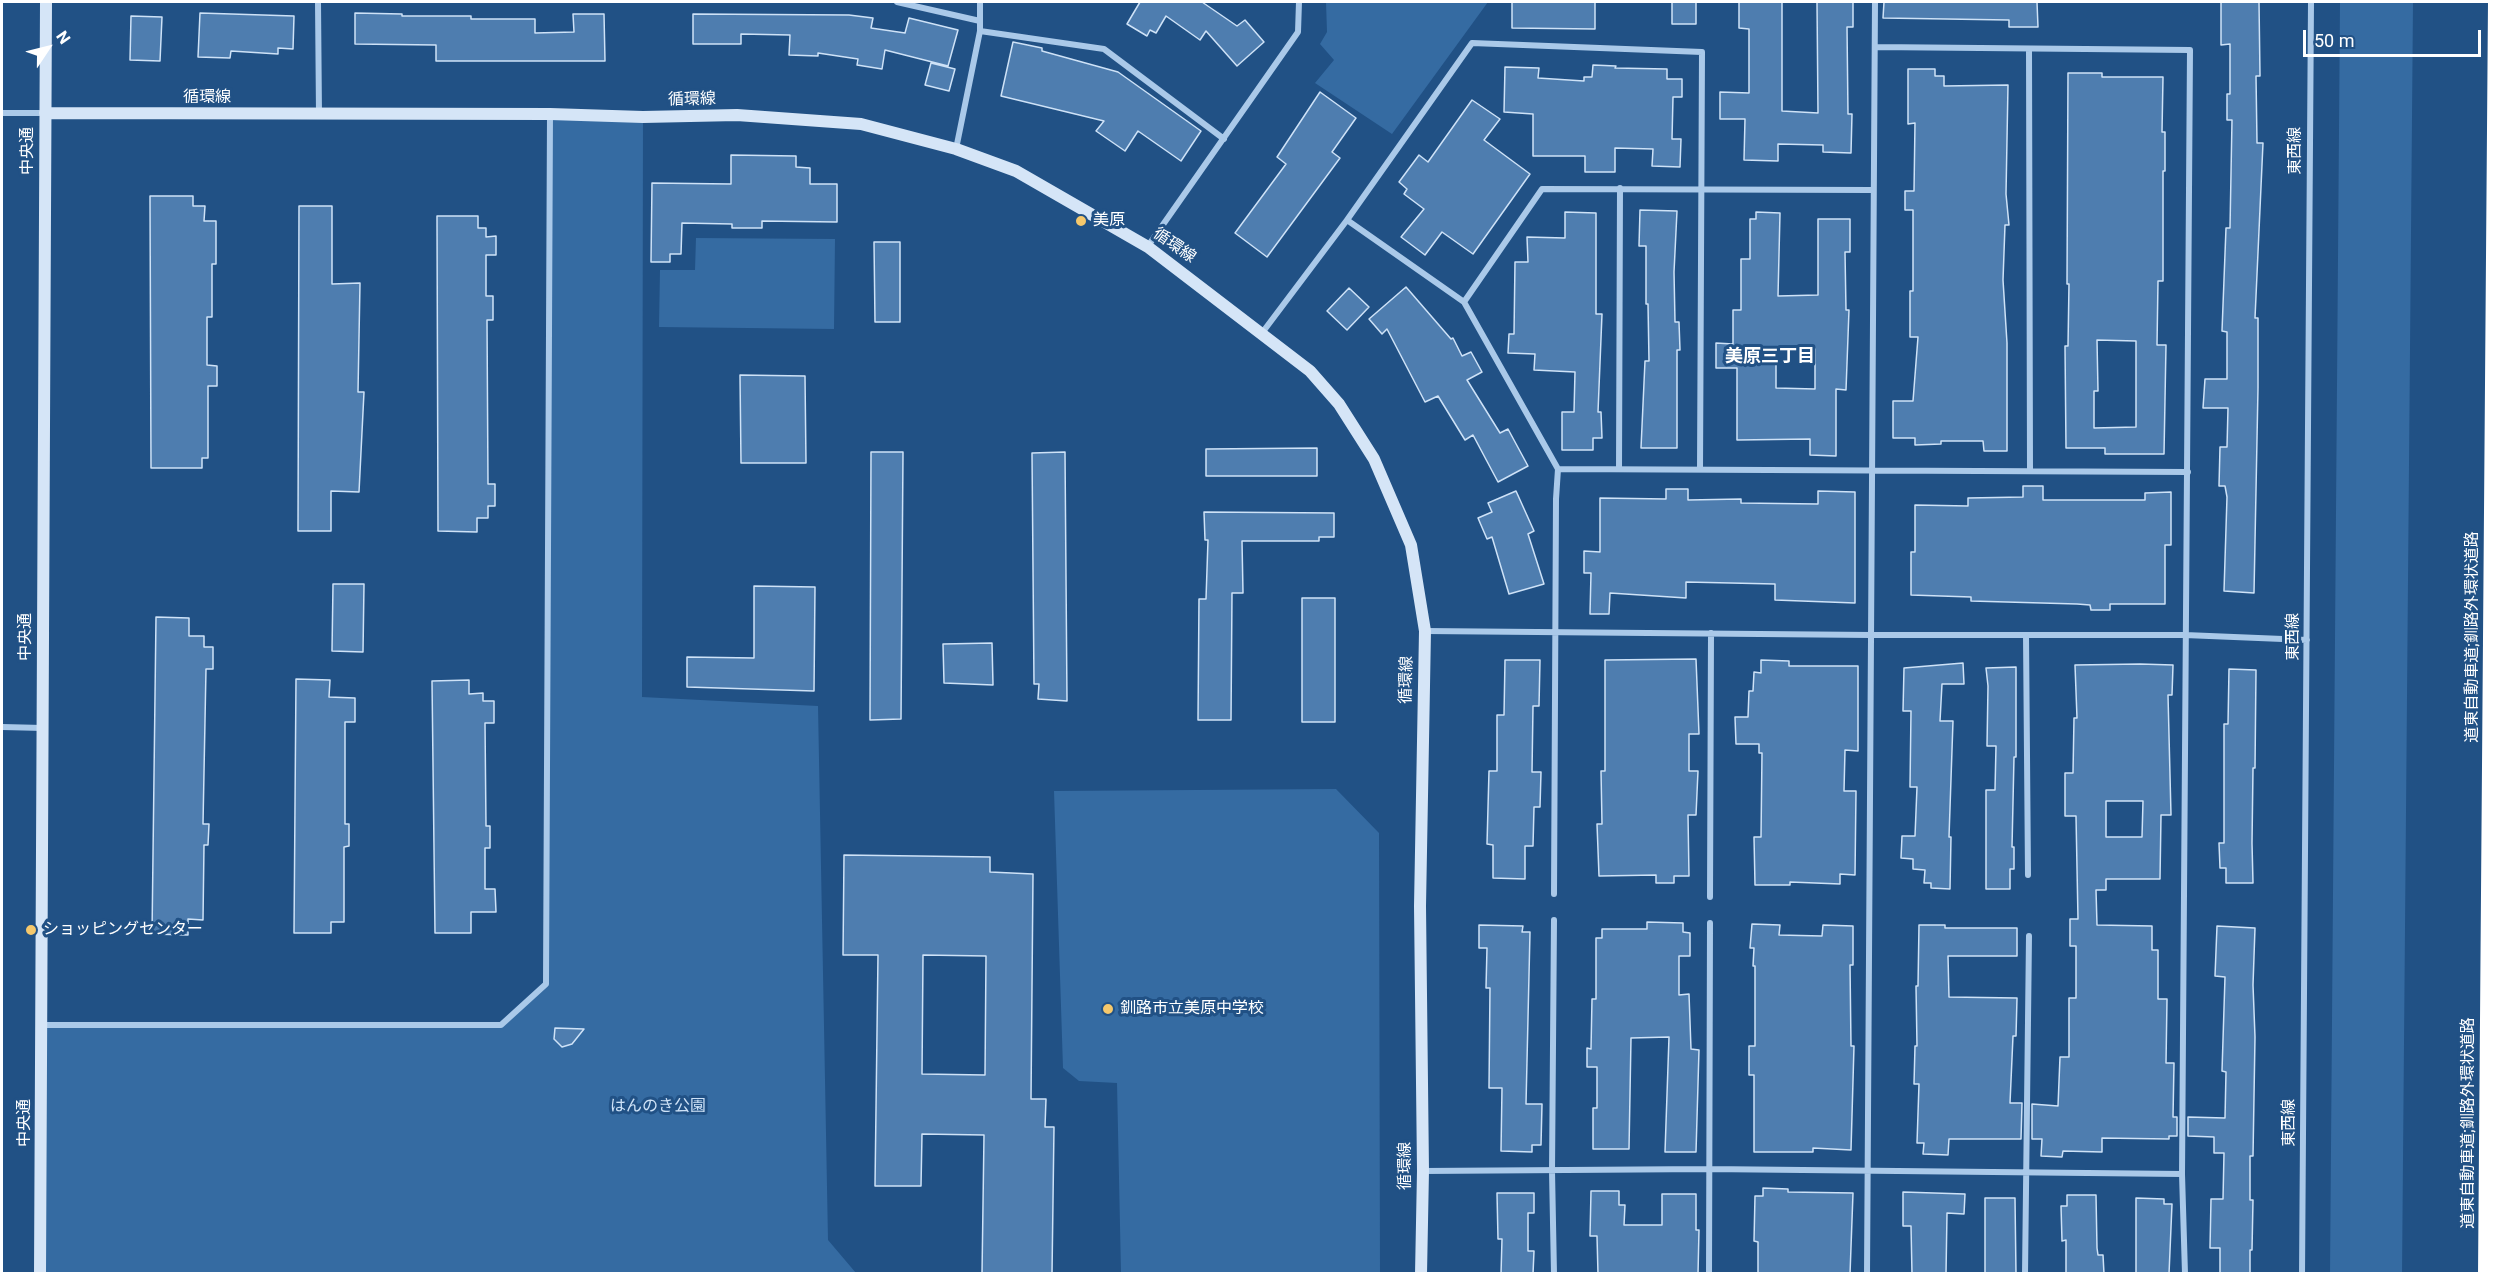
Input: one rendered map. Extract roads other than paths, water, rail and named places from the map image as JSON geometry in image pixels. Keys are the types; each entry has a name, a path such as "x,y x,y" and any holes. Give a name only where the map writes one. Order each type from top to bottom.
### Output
{"highway":[{"name":"道東自動車道;釧路外環状道路","path":"2487,1274 2497,2"},
{"path":"2505,1274 2512,2"}],"street":[{"name":"中央通","path":"40,1274 46,2"},
{"path":"318,2 319,115"},
{"path":"897,2 980,21"},
{"path":"956,149 980,31 980,2"},
{"path":"1148,247 1298,32 1299,2"},
{"path":"1867,1274 1872,190 1875,2"},
{"name":"東西線","path":"2302,1274 2311,2"},
{"path":"980,31 1104,50 1224,140"},
{"path":"1262,333 1347,220 1472,43 1702,52 1700,470"},
{"path":"1875,47 2190,50 2185,635 2186,911 2182,1174 2185,1274"},
{"path":"2029,49 2030,470"},
{"path":"2,113 45,113"},
{"name":"循環線","path":"45,113 550,114 643,117 737,115 861,124 956,149 1016,171 1148,247 1262,333 1317,379 1339,404 1374,459 1411,545 1425,631 1420,906 1423,1171 1421,1274"},
{"path":"42,1025 501,1025 546,984 550,114"},
{"path":"1619,469 1620,188"},
{"path":"1464,302 1542,189 1872,190"},
{"path":"1347,220 1464,302 1558,469 1554,894"},
{"path":"1558,469 2188,472"},
{"path":"1425,631 2185,635 2307,640"},
{"path":"1710,897 1711,633"},
{"path":"2026,635 2028,875"},
{"path":"2,728 43,728"},
{"path":"1554,920 1552,1171 1554,1274"},
{"path":"1709,1274 1710,923"},
{"path":"2025,1274 2029,936"},
{"path":"1423,1171 1708,1169 2182,1174"}],"place":[{"name":"美原","path":"1081,221"},
{"name":"ショッピングセンター","path":"31,930"},
{"name":"釧路市立美原中学校","path":"1108,1009"}],"district":[{"name":"美原三丁目","path":"1770,357"}],"park label":[{"name":"はんのき公園","path":"658,1107"}]}
